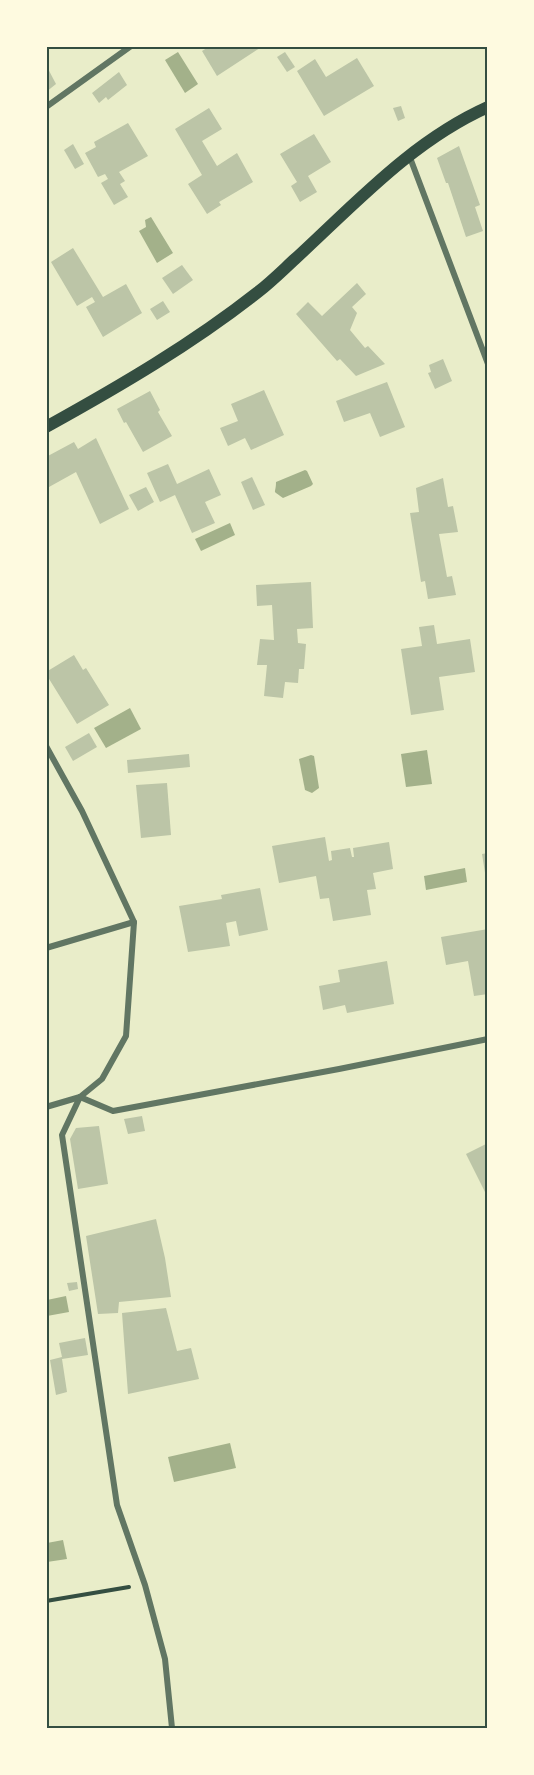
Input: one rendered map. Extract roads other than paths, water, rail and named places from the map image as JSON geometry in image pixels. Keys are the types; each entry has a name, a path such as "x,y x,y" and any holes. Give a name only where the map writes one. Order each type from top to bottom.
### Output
{"main road":[{"path":"46,427 132,379 259,292 409,154 466,117 488,107"}],"street":[{"path":"46,107 131,46"},
{"path":"409,154 488,364"},
{"path":"46,746 82,811 134,922 126,1036 102,1079 80,1097 46,1107"},
{"path":"46,948 134,922"},
{"path":"80,1097 113,1111 339,1070 488,1039"},
{"path":"80,1097 63,1135 117,1504 145,1585 165,1659 172,1728"}]}
